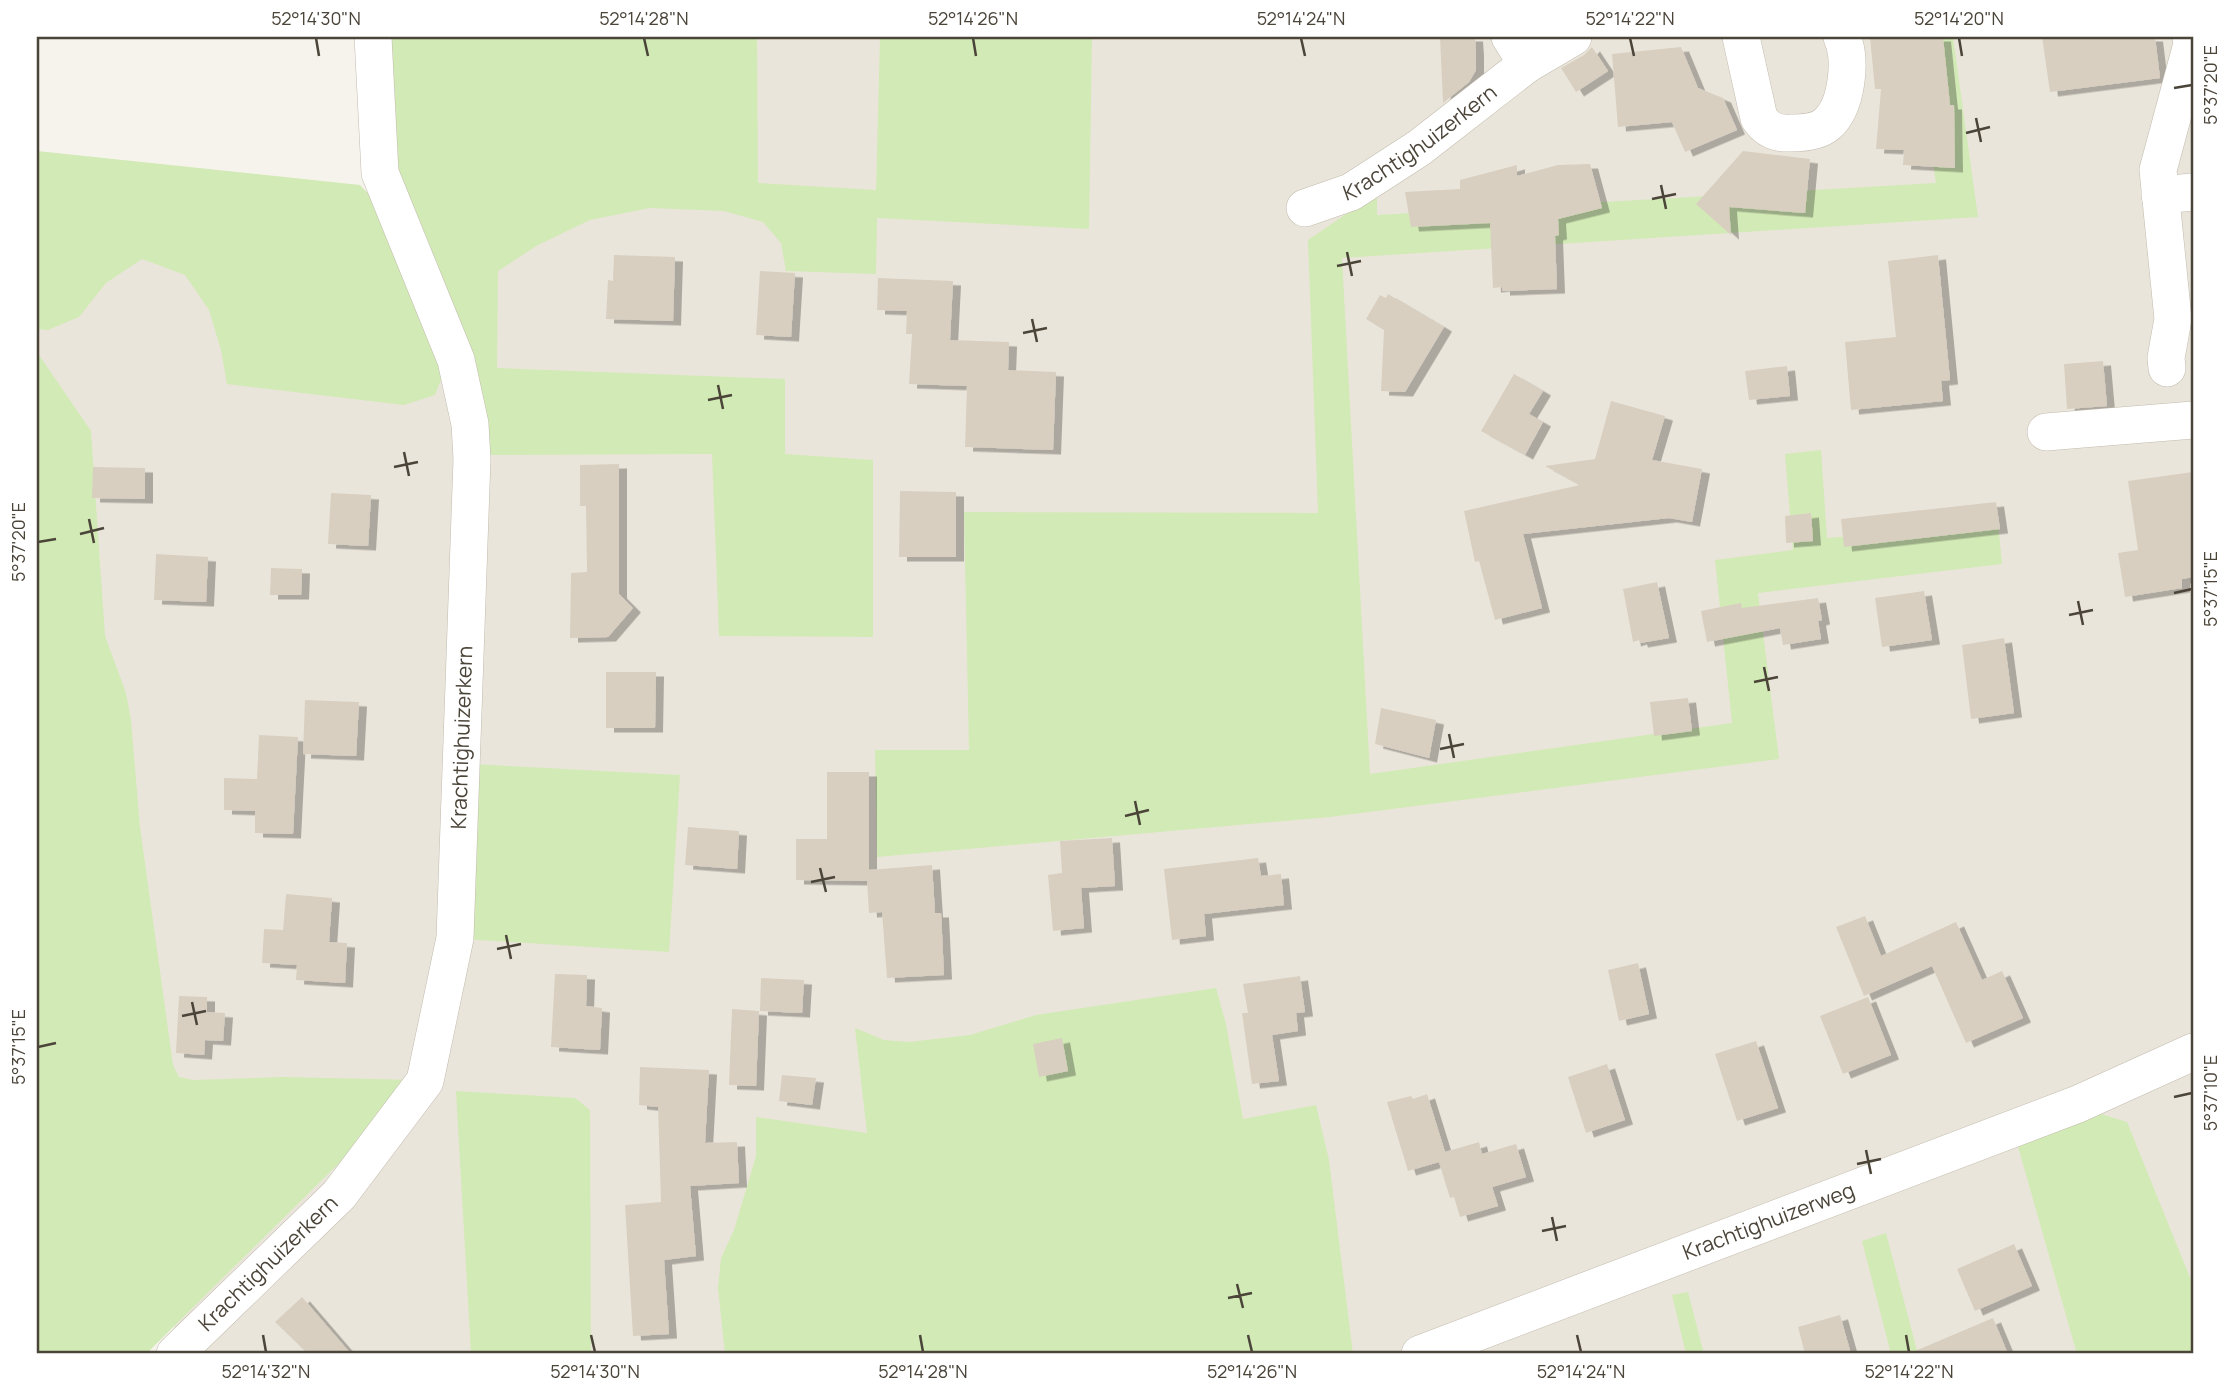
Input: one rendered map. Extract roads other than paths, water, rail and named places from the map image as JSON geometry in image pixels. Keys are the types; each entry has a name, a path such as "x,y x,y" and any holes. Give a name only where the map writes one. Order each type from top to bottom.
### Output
{"street":[{"name":"Krachtighuizerkern","path":"175,1354 339,1195 425,1081 455,938 472,459 470,424 456,360 380,173 373,37"},
{"name":"Krachtighuizerkern","path":"1306,208 1351,192 1419,148 1518,50 1573,37"},
{"path":"1741,37 1759,118 1766,128 1782,134 1819,130 1828,124 1837,112 1843,99 1847,63 1846,46 1842,37"},
{"path":"2167,368 2166,358 2173,319 2177,193 2158,170 2192,44 2191,37"},
{"path":"2046,432 2193,419"},
{"name":"Krachtighuizerweg","path":"1420,1354 2078,1104 2193,1052"}]}
